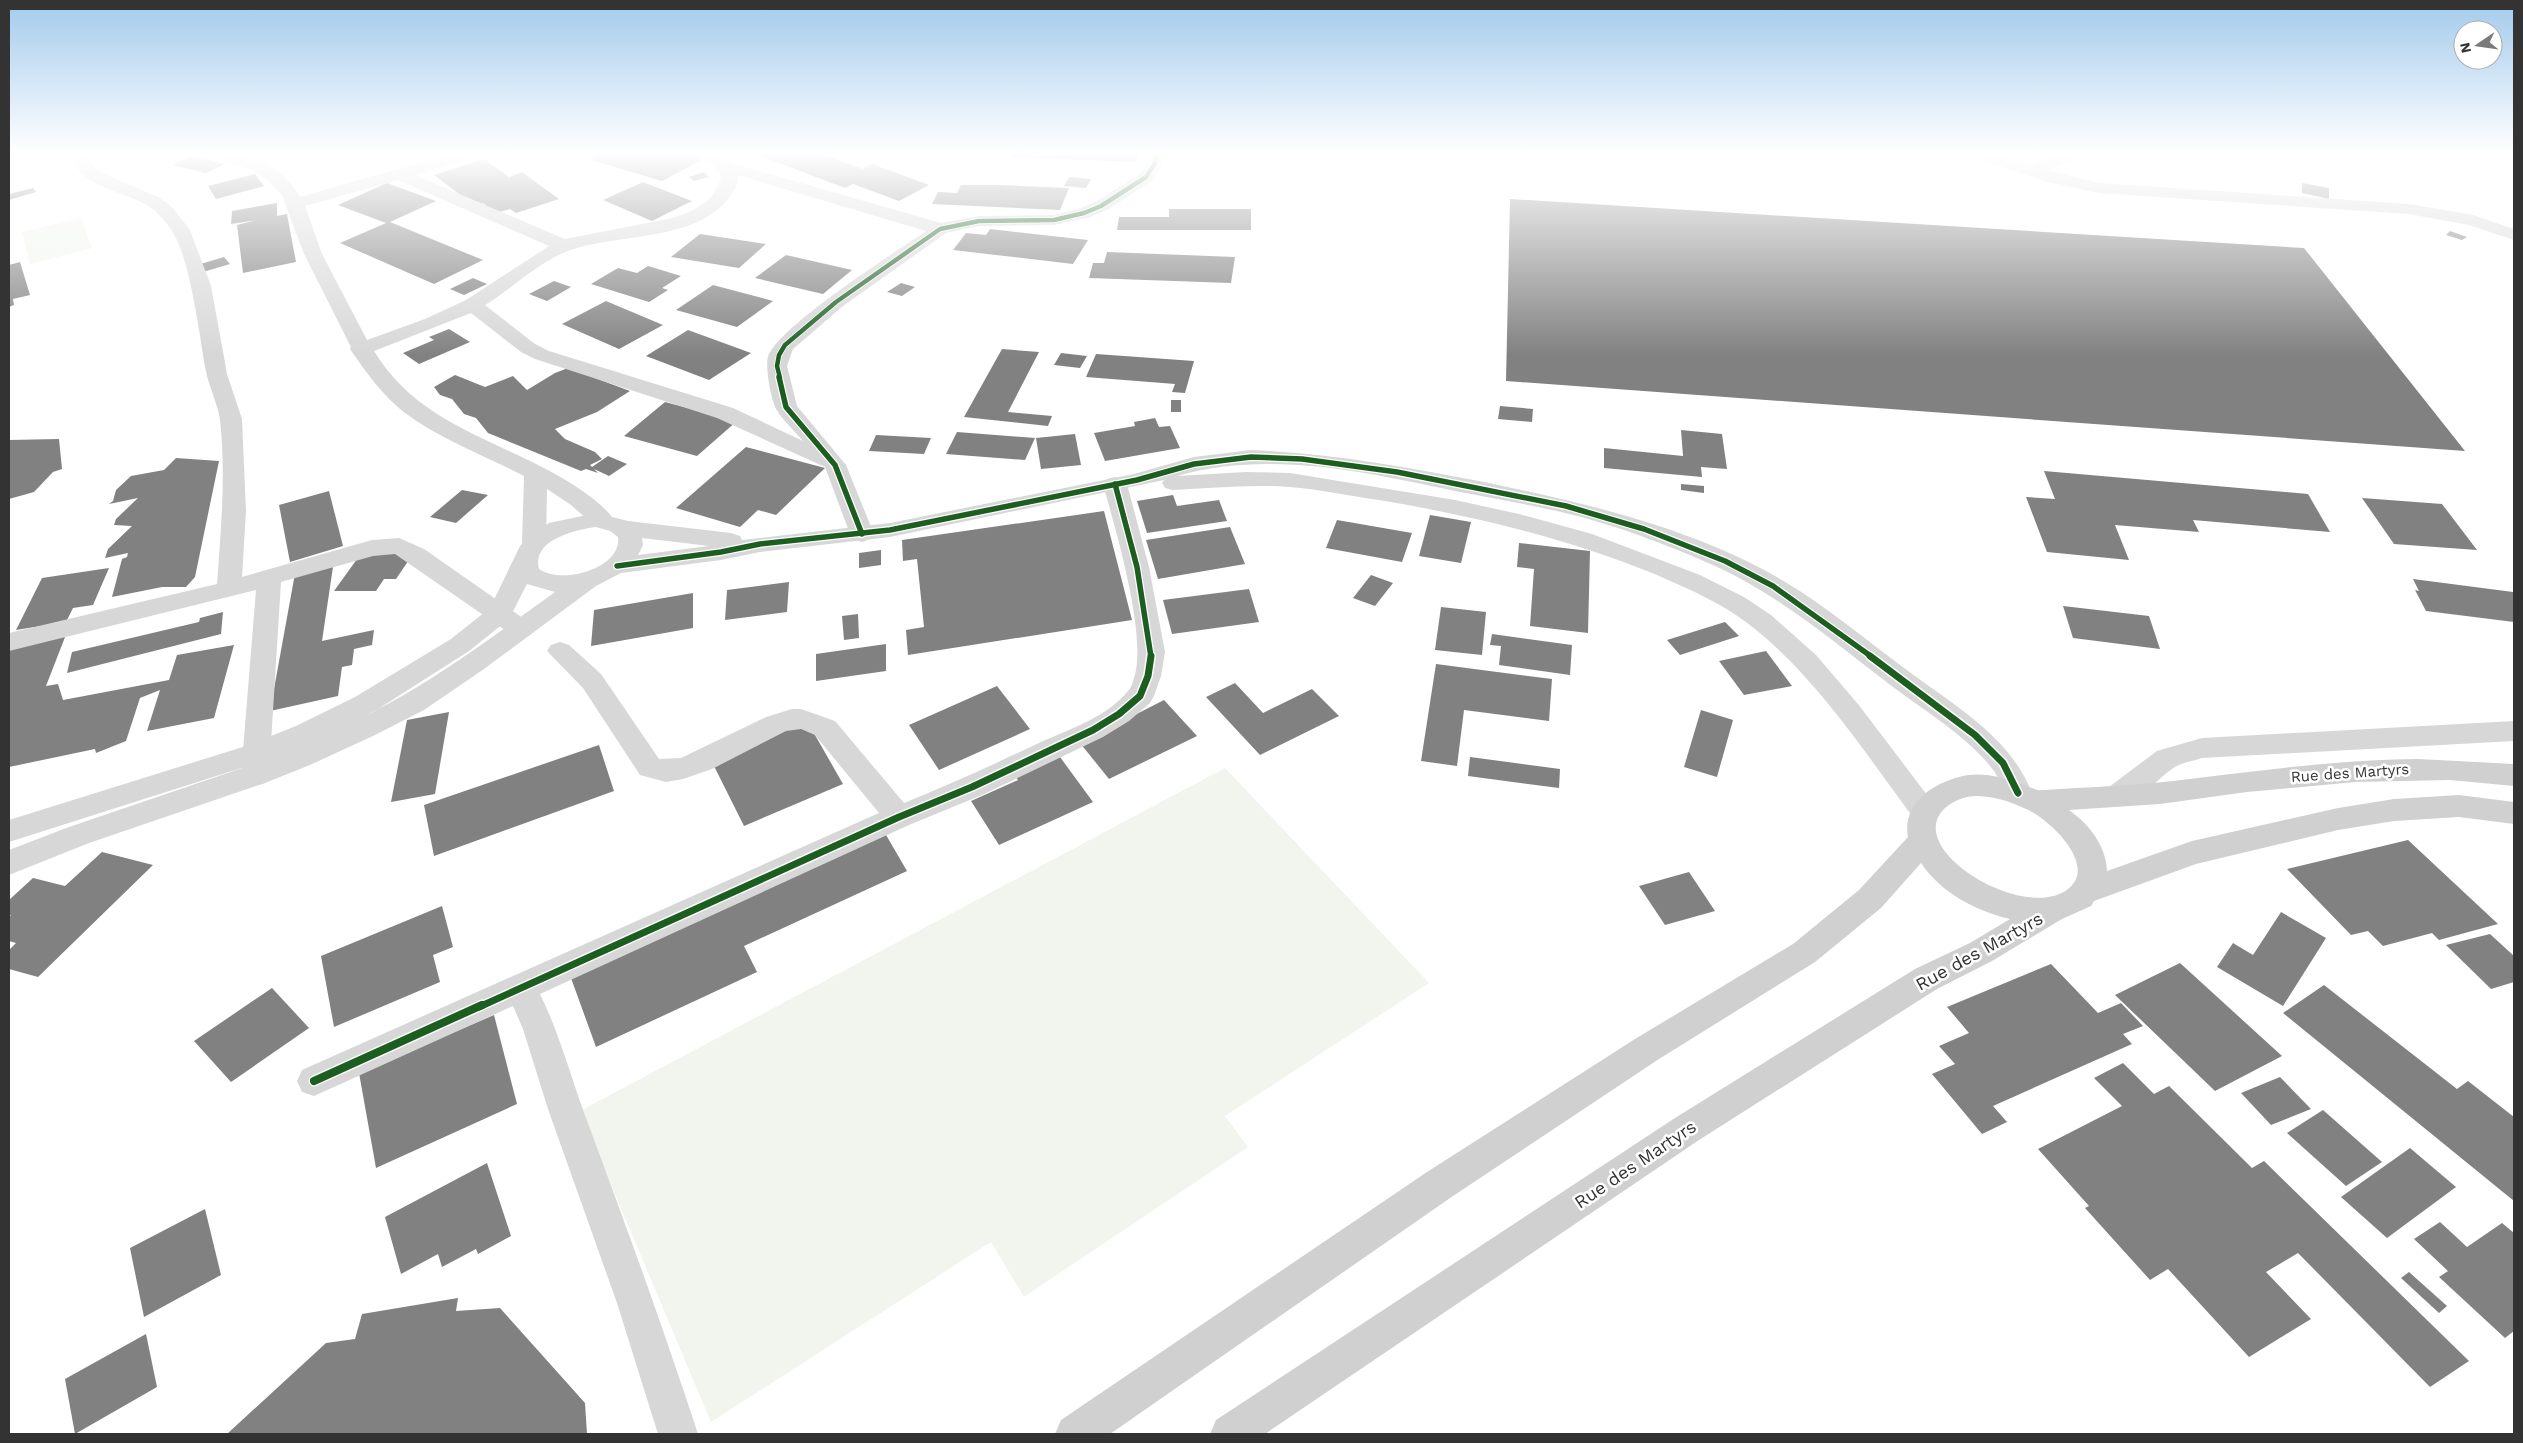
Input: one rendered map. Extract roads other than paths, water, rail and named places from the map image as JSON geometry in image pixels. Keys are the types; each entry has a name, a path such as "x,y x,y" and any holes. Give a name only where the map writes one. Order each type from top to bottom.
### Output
{"main road":[{"name":"Rue des Martyrs","path":"2028,797 2119,796 2161,793 2348,771 2406,768 2514,775"},
{"path":"1075,1434 1440,1184 1646,1049 1804,953 1870,899 1925,825 1937,798 1955,788 1980,786 2007,789 2028,797 2059,814 2078,832 2090,852 2094,873 2088,891"},
{"path":"1925,825 1929,852 1945,872 1968,891 1995,904 2024,911 2051,911 2073,904 2088,891 2192,853 2338,819 2394,810 2459,806 2514,813"},
{"name":"Rue des Martyrs","path":"1230,1434 1687,1129 1926,979 1981,952 2051,911"}],"street":[{"path":"174,221 181,230 201,286 217,374 231,419 234,511 229,589"},
{"path":"300,221 309,246 360,349 388,386 411,407 461,437 536,471 582,500 630,535 632,545 627,556 617,566 603,575 586,582 568,585 551,585 537,581 528,574 536,471"},
{"path":"508,221 565,246"},
{"path":"360,349 473,305 533,264 565,246 664,227 679,221"},
{"path":"914,221 940,229"},
{"path":"862,534 835,464 786,407 777,366 779,355 790,340 821,313 940,229 977,221"},
{"path":"2477,221 2514,235"},
{"path":"473,305 528,348 542,355 725,413 835,464"},
{"path":"617,566 721,552 760,544 862,534 1126,482 1166,470 1250,457 1302,459 1396,472 1566,506 1644,529 1725,561 1773,586 1818,617 1975,735 2003,763 2013,780 2028,797"},
{"path":"1126,482 1170,483 1247,479 1290,480 1341,486 1454,505 1592,541 1678,574 1725,597 1762,621 1792,648 1832,692 1925,825"},
{"path":"314,1081 899,817 972,788 1093,730 1118,714 1140,696 1148,676 1152,652 1137,567 1126,482"},
{"path":"9,863 256,764 306,733 366,704 460,645 500,613 529,554 562,526 580,522 613,524 760,544"},
{"path":"9,642 229,589 365,550 388,546 399,546 415,554 522,629"},
{"path":"256,764 269,578"},
{"path":"9,830 256,764 300,758 414,703 475,663 586,582"},
{"path":"560,652 592,681 650,768 659,772 674,771 715,755 780,723 794,719 809,720 825,728 899,817"},
{"path":"2119,796 2167,758 2202,748 2514,731"},
{"path":"520,987 540,1029 565,1109 636,1303 678,1434"}]}
